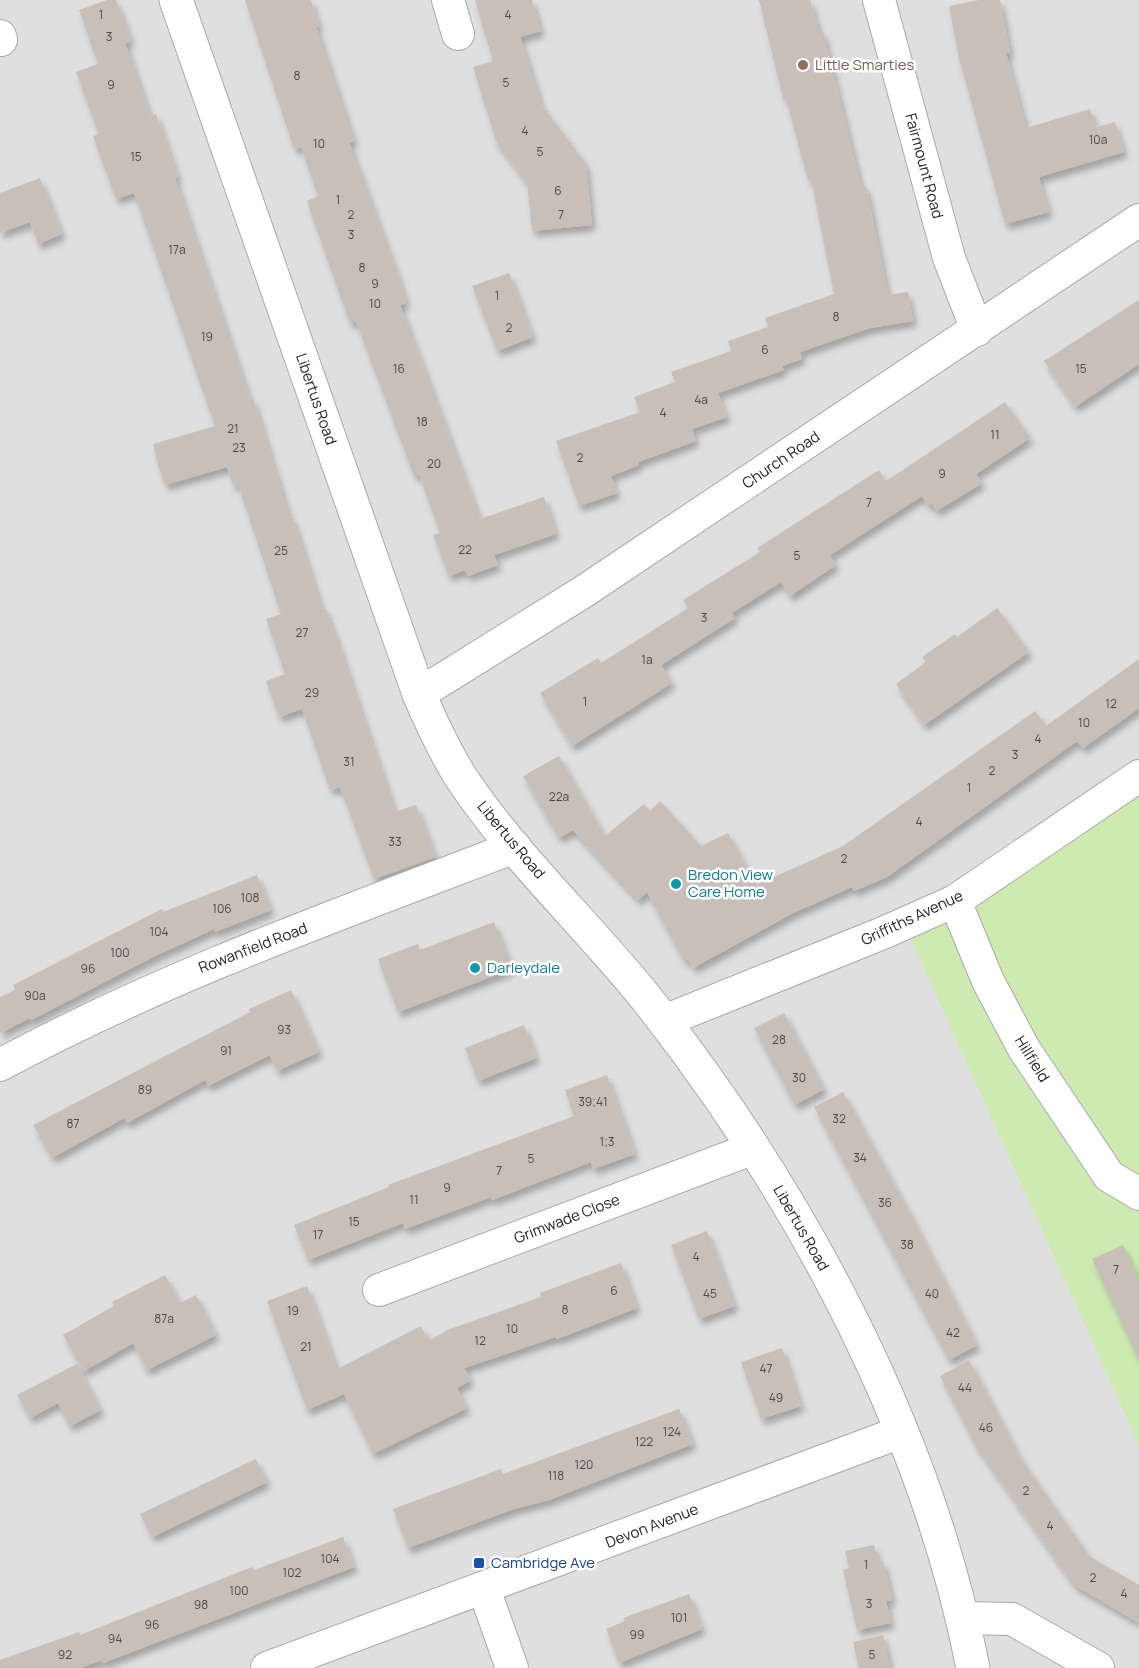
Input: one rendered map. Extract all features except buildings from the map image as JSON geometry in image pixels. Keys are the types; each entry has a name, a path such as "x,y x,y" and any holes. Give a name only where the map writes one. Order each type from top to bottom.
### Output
{"street":[{"name":"Libertus Road","path":"176,0 419,694 460,774 515,847 614,957 711,1084 754,1148 798,1221 839,1297 900,1432 938,1535 963,1618 973,1668"},
{"path":"448,0 458,34"},
{"name":"Fairmount Road","path":"879,0 949,258 977,330"},
{"name":"Church Road","path":"419,694 583,592 1139,220"},
{"name":"Griffiths Avenue","path":"664,1022 884,933 955,901 1139,776"},
{"name":"Rowanfield Road","path":"0,1065 121,1003 198,969 515,847"},
{"name":"Hillfield","path":"955,901 988,981 1024,1049 1109,1176 1139,1194"},
{"name":"Grimwade Close","path":"379,1290 754,1148"},
{"name":"Devon Avenue","path":"267,1668 900,1432"},
{"path":"484,1589 512,1668"},
{"path":"963,1618 1012,1619 1098,1668"}],"shaded area":[{"path":"0,0 1139,0 1139,1668 0,1668"}],"green space":[{"path":"1139,776 1139,1445 904,924"}],"place":[{"name":"Little Smarties","path":"803,65"},
{"name":"Bredon View Care Home","path":"676,884"},
{"name":"Darleydale","path":"475,968"},
{"name":"Cambridge Ave","path":"479,1563"}]}
